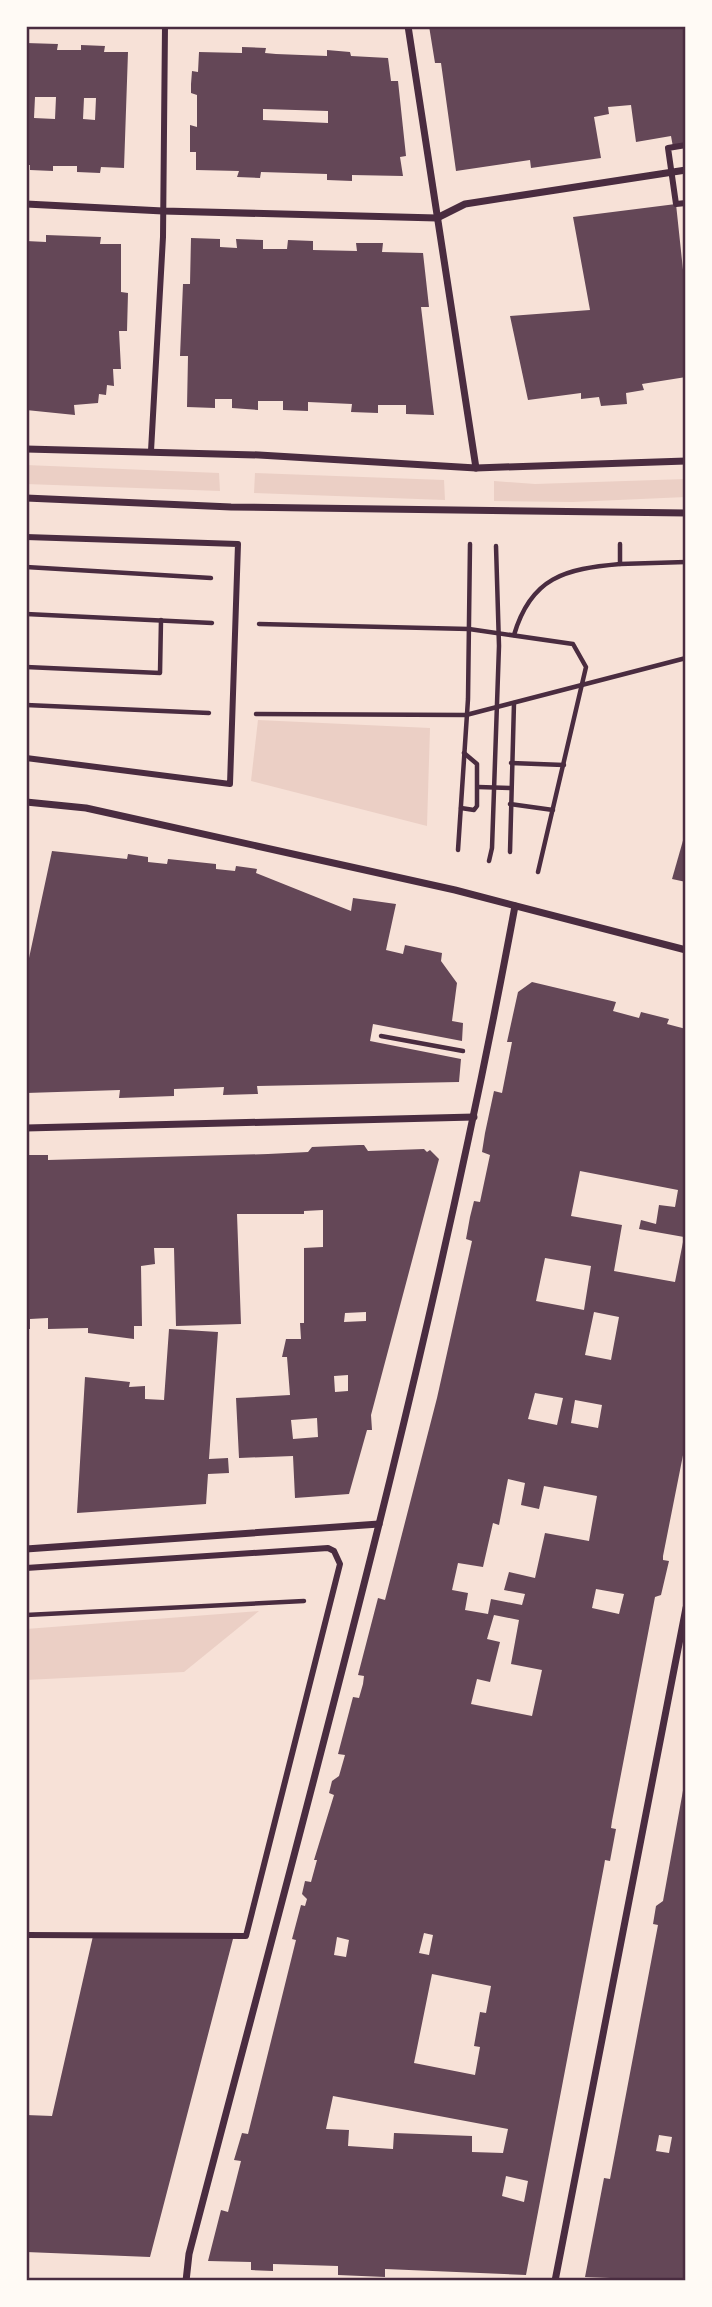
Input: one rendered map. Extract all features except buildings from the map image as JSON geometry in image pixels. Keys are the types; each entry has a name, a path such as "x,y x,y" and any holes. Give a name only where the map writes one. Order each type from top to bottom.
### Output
{"street":[{"path":"151,451 163,211 165,26"},
{"path":"408,26 476,468"},
{"path":"686,145 668,148 676,204 686,203"},
{"path":"26,204 163,211 437,218 464,204 686,170"},
{"path":"26,449 151,451 476,468 686,461"},
{"path":"26,498 231,507 686,513"},
{"path":"26,537 238,544 229,785 26,758"},
{"path":"26,802 86,808 515,906 686,950"},
{"path":"186,2281 190,2254 379,1524 474,1117 515,906"},
{"path":"26,1128 474,1117"},
{"path":"26,1549 379,1524"},
{"path":"26,1568 328,1548 334,1551 340,1564 246,1936 26,1936"},
{"path":"555,2281 686,1608"}],"path":[{"path":"458,850 466,715 470,544"},
{"path":"620,544 620,564"},
{"path":"489,861 492,848 499,646 496,545"},
{"path":"514,635 521,612 537,590 557,575 589,567 686,562"},
{"path":"26,567 217,578"},
{"path":"26,667 160,673 161,620"},
{"path":"469,629 573,644 586,667 538,872"},
{"path":"466,715 686,659"},
{"path":"510,852 514,703"},
{"path":"460,808 474,810 478,787 477,764 464,752"},
{"path":"511,763 564,765"},
{"path":"478,787 511,788"},
{"path":"510,804 553,810"},
{"path":"380,1036 467,1052"},
{"path":"26,1615 307,1601"}],"shaded area":[{"path":"26,465 219,473 220,491 26,484"},
{"path":"255,473 444,480 445,500 254,493"},
{"path":"686,479 686,497 573,502 494,501 494,481 535,484"},
{"path":"258,720 430,728 427,826 251,781"},
{"path":"259,1611 184,1672 26,1680 26,1629"}]}
